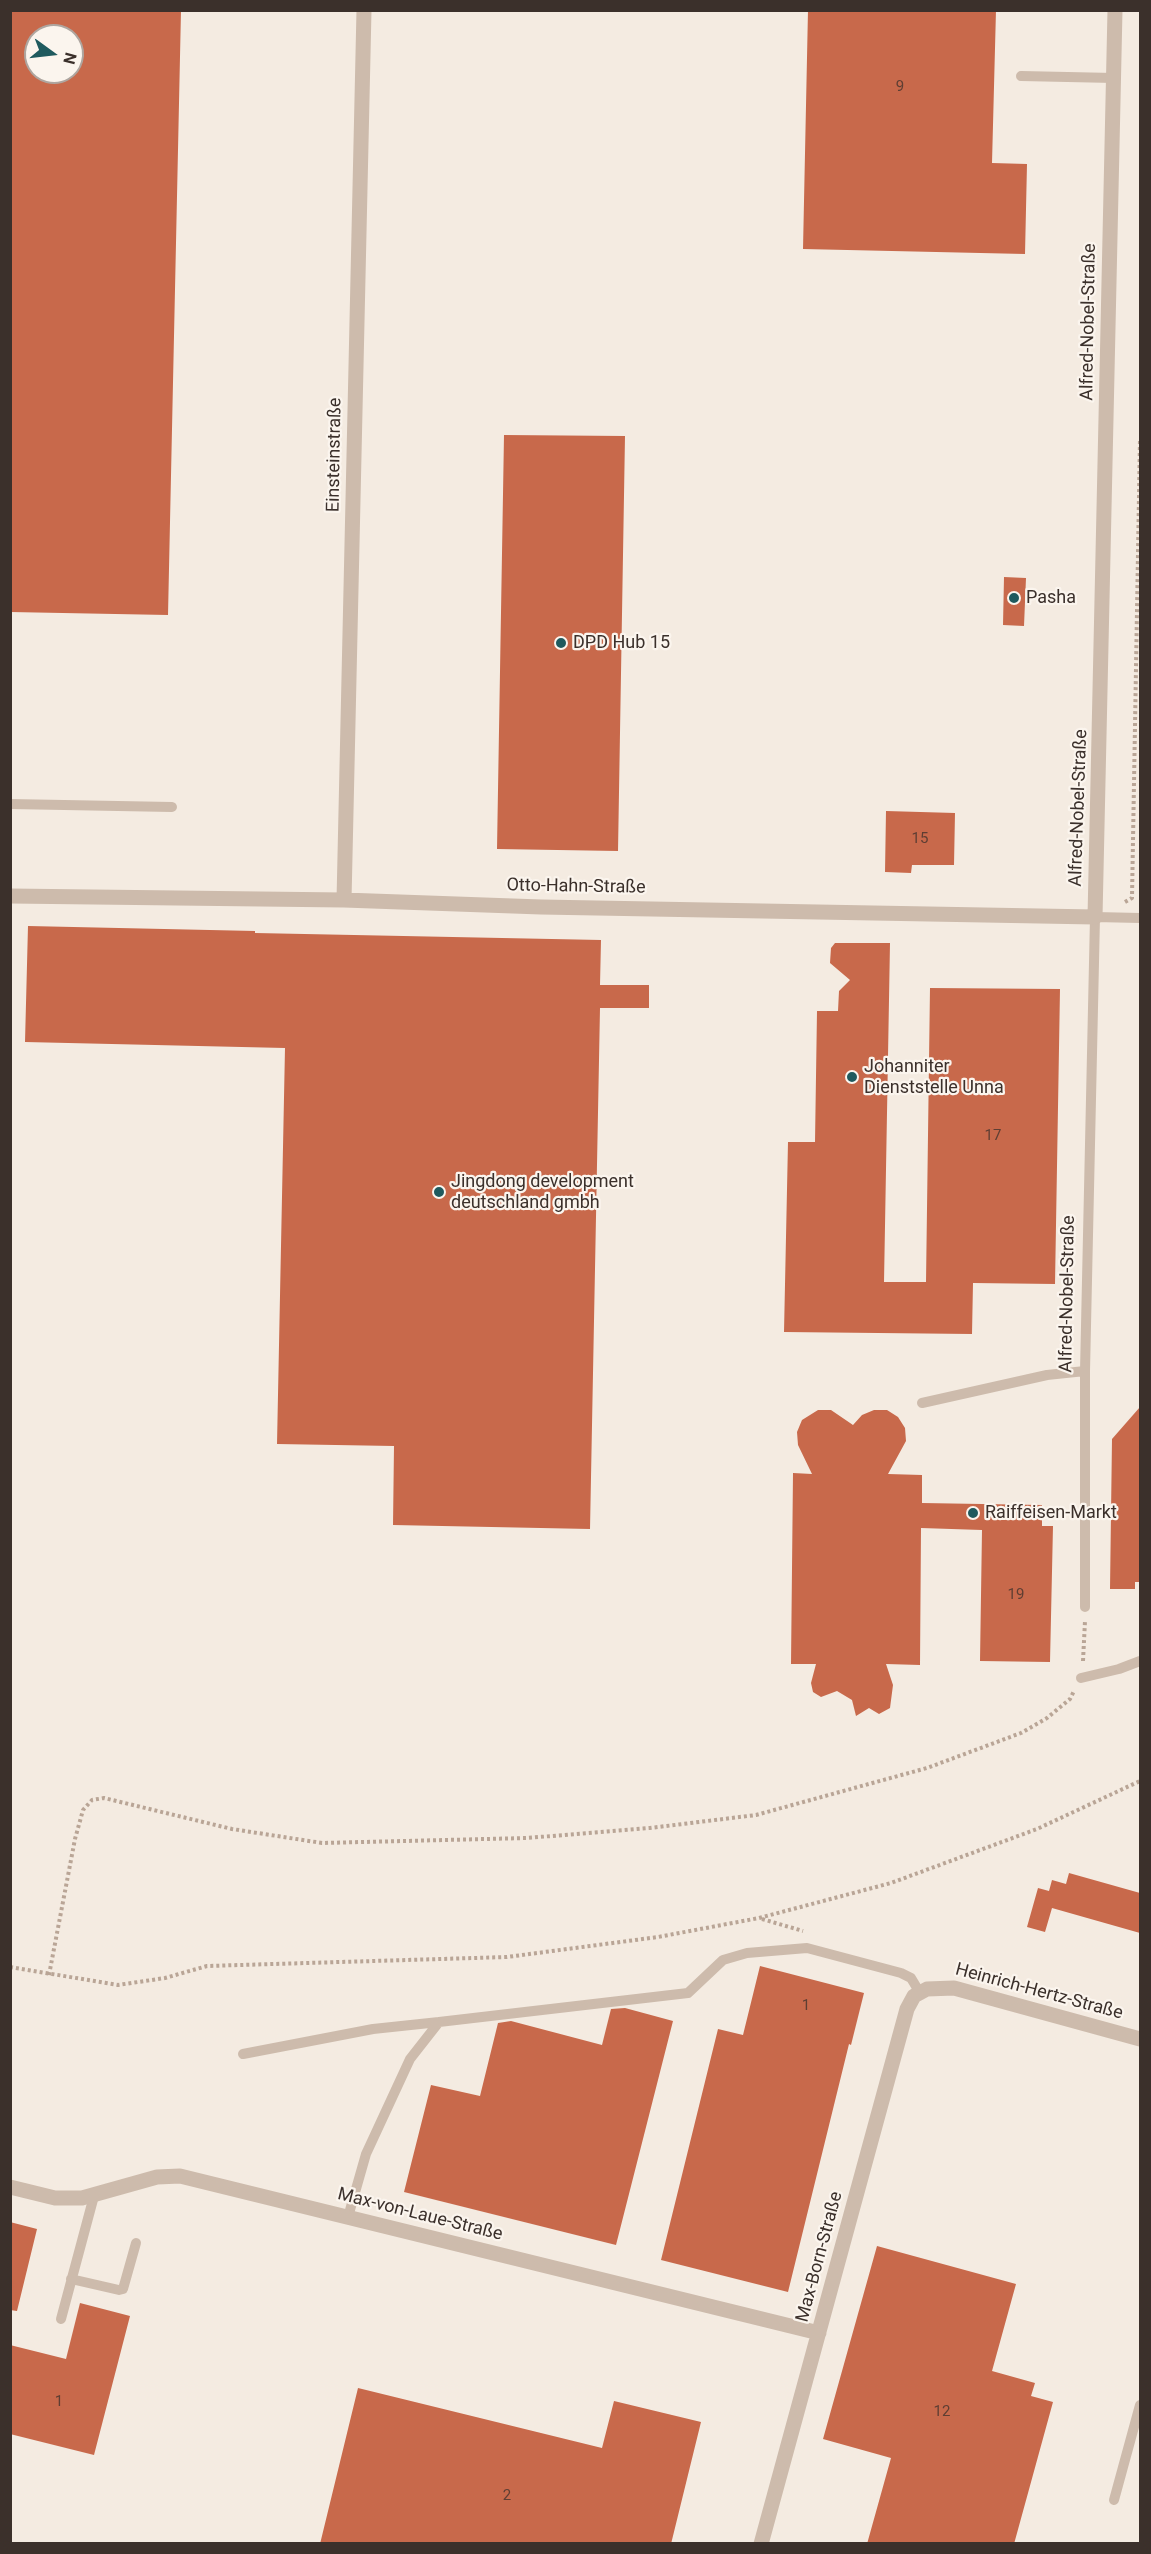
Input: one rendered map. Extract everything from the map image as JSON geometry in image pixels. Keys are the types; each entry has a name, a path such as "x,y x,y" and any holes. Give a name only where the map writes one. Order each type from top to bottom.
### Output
{"street":[{"name":"Einsteinstraße","path":"344,900 364,10"},
{"name":"Alfred-Nobel-Straße","path":"1095,917 1115,10"},
{"name":"Otto-Hahn-Straße","path":"10,896 344,900 541,907 1095,917"},
{"name":"Heinrich-Hertz-Straße","path":"924,1991 954,1988 1140,2039"},
{"name":"Max-Born-Straße","path":"761,2544 907,2009 914,1996 924,1991"},
{"name":"Max-von-Laue-Straße","path":"10,2187 55,2198 82,2198 157,2177 180,2176 819,2333"}],"lane":[{"path":"1021,76 1114,78"},
{"path":"10,804 172,807"},
{"name":"Otto-Hahn-Straße","path":"1095,917 1140,918"},
{"name":"Alfred-Nobel-Straße","path":"1085,1607 1086,1371 1095,917"},
{"path":"922,1402 1047,1375 1086,1371"},
{"path":"1081,1678 1119,1669 1140,1661"},
{"path":"243,2055 373,2029 688,1993 723,1960 747,1953 807,1948 901,1973 911,1978 924,1991"},
{"path":"348,2217 366,2154 410,2059 439,2022"},
{"path":"61,2319 94,2196"},
{"path":"71,2279 123,2289 136,2243"},
{"path":"1114,2500 1140,2405"}],"path":[{"path":"1123,903 1132,898 1140,439"},
{"path":"49,1975 75,1839 83,1810 92,1800 104,1798 232,1829 322,1843 527,1838 650,1828 756,1815 927,1768 1021,1733 1047,1718 1070,1699 1081,1678 1086,1645 1085,1607"},
{"path":"10,1967 118,1985 165,1978 207,1966 507,1957 658,1937 759,1918 891,1883 1037,1829 1140,1781"}],"building":[{"path":"10,10 181,10 168,615 10,612"},
{"path":"808,10 996,10 992,163 1027,164 1025,254 803,249"},
{"name":"DPD Hub 15","path":"504,435 625,436 618,851 497,849"},
{"path":"1004,577 1026,578 1024,626 1003,625"},
{"path":"886,811 955,813 954,865 912,865 911,873 885,872"},
{"name":"Jingdong development deutschland gmbh","path":"28,926 601,940 600,985 649,985 649,1008 600,1008 590,1529 393,1525 394,1446 277,1444 285,1048 25,1042"},
{"path":"835,943 890,943 884,1282 926,1282 930,988 1060,989 1055,1284 973,1283 972,1334 784,1332 788,1142 815,1142 817,1011 838,1011 839,991 850,980 830,963 831,948"},
{"path":"1140,1407 1140,1582 1135,1582 1135,1589 1110,1589 1112,1439"},
{"path":"818,1410 831,1410 853,1425 862,1415 874,1410 887,1410 898,1417 905,1428 906,1441 888,1474 922,1475 922,1503 1042,1505 1042,1526 1053,1526 1050,1662 980,1661 982,1530 921,1528 920,1665 886,1664 893,1685 890,1708 879,1714 869,1708 856,1716 852,1700 837,1691 821,1697 813,1692 811,1683 816,1664 791,1664 793,1473 812,1474 798,1445 797,1432 802,1420"},
{"path":"1069,1873 1140,1893 1140,1933 1052,1908 1045,1932 1027,1927 1038,1888 1049,1891 1052,1880 1066,1884"},
{"path":"760,1966 864,1993 851,2045 849,2044 788,2292 661,2260 718,2029 743,2035"},
{"path":"625,2008 673,2021 616,2245 404,2192 431,2085 480,2096 498,2023 511,2021 602,2045 611,2009"},
{"path":"10,2222 37,2229 17,2311 10,2310"},
{"path":"877,2246 1016,2284 992,2371 1035,2383 1031,2396 1053,2402 1014,2544 867,2544 891,2458 823,2439"},
{"path":"80,2303 130,2316 94,2455 10,2434 10,2345 66,2359"},
{"path":"358,2388 602,2448 614,2401 701,2422 671,2544 320,2544"}],"place":[{"name":"Pasha","path":"1014,598"},
{"name":"DPD Hub 15","path":"561,643"},
{"name":"Johanniter Dienststelle Unna","path":"852,1077"},
{"name":"Jingdong development deutschland gmbh","path":"439,1192"},
{"name":"Raiffeisen-Markt","path":"973,1513"}]}
